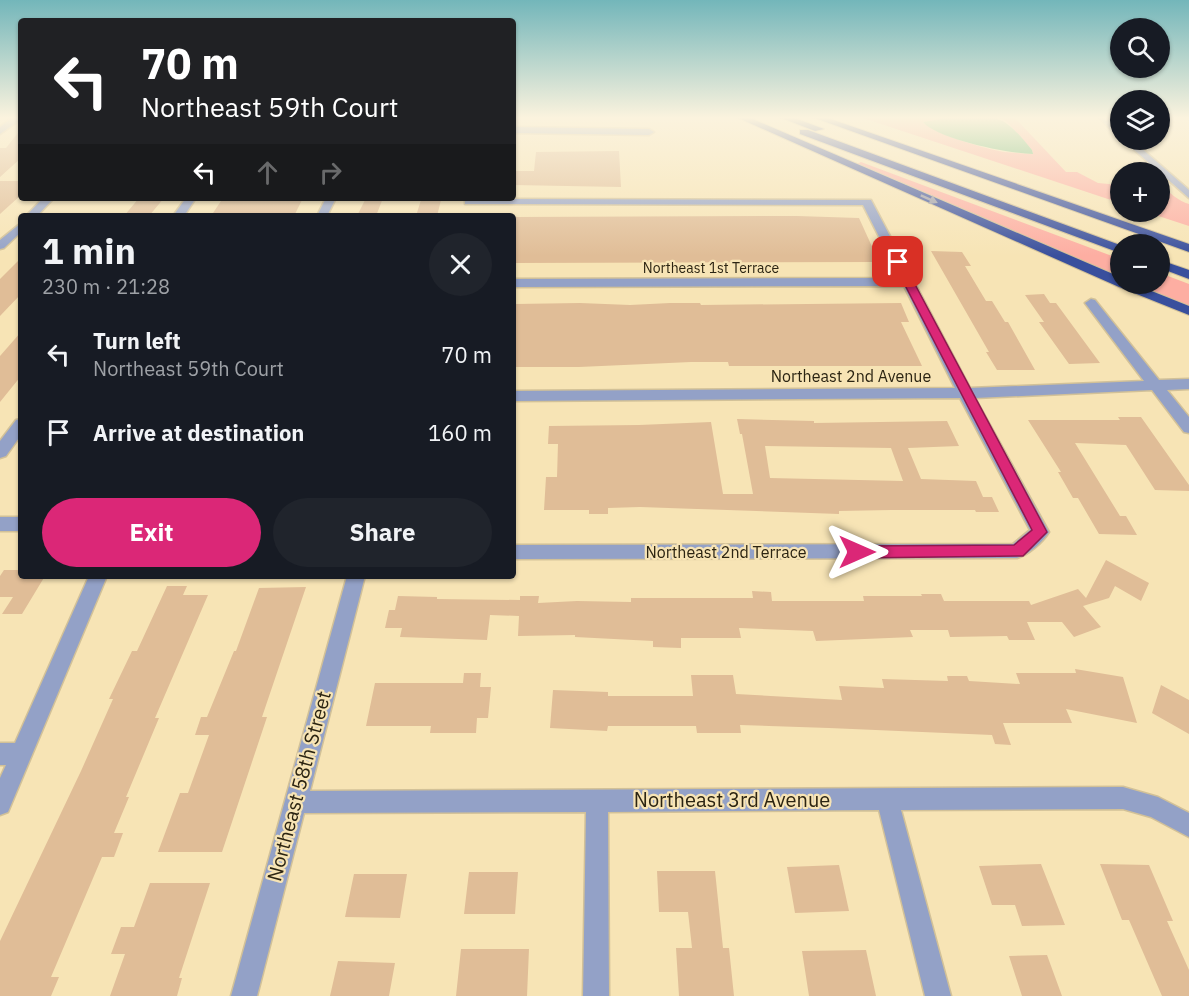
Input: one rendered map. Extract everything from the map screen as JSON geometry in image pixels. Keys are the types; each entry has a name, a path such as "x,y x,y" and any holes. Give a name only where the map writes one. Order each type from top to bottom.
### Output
{"highway":[{"path":"848,163 1110,278"},
{"path":"894,163 1110,240"},
{"path":"907,163 1110,240"},
{"path":"949,163 1189,248"},
{"path":"974,163 1189,238"},
{"path":"1170,257 1189,264"},
{"path":"1170,268 1189,275"},
{"path":"1148,294 1189,311"}],"street":[{"path":"1153,163 1189,195"},
{"path":"516,200 867,202 965,393"},
{"path":"34,213 46,201"},
{"path":"0,246 18,229"},
{"name":"Northeast 1st Terrace","path":"516,283 908,282"},
{"path":"1091,303 1189,428"},
{"name":"Northeast 2nd Avenue","path":"516,396 965,393 1189,384"},
{"name":"Northeast 2nd Terrace","path":"516,552 1017,551 1040,532 965,393"},
{"path":"0,452 18,428"},
{"path":"0,524 18,524"},
{"path":"0,804 11,754 97,579"},
{"name":"Northeast 58th Street","path":"244,996 355,579"},
{"name":"Northeast 3rd Avenue","path":"295,802 1123,798 1147,803 1168,812 1189,826"},
{"path":"887,799 938,996"},
{"path":"596,996 597,800"}],"shaded area":[{"path":"865,163 1110,255 1110,274 857,164"},
{"path":"1001,163 1058,163 1066,172 1077,172 1098,183 1110,184 1110,200"},
{"path":"1170,193 1189,204 1189,226 1170,220"},
{"path":"1170,277 1189,284 1189,306 1160,294 1170,294"}],"building":[{"path":"0,163 15,163 0,177"},
{"path":"535,163 620,163 621,187 516,185 516,171 534,171"},
{"path":"0,181 18,181 18,198 0,214"},
{"path":"136,201 162,201 152,213 126,213"},
{"path":"221,201 302,201 296,213 213,213"},
{"path":"364,201 382,201 377,213 358,213"},
{"path":"421,201 441,201 438,213 417,213"},
{"path":"797,216 859,218 879,262 516,263 516,217"},
{"path":"931,251 962,252 971,266 965,266 986,301 992,301 1005,322 1008,322 1035,370 997,370"},
{"path":"18,261 18,297 0,316 0,279"},
{"path":"1044,294 1050,303 1056,303 1100,363 1069,364 1039,322 1044,322 1025,295"},
{"path":"901,303 909,322 901,322 922,366 729,366 728,362 691,362 516,367 516,304"},
{"path":"18,335 18,380 0,402 0,356"},
{"path":"1118,417 1141,417 1189,485 1189,491 1155,490 1126,445 1075,443 1120,516 1126,516 1137,535 1099,534 1078,498 1073,498 1058,472 1061,472 1028,420 1120,420"},
{"path":"737,419 814,421 814,423 947,421 959,446 908,448 921,479 976,481 983,497 992,497 999,512 891,510 839,511 839,514 640,507 608,508 608,514 589,514 589,510 544,510 546,477 557,477 558,444 548,444 549,426 711,422 723,494 753,494 742,434 740,434","holes":["765,446 891,448 903,481 770,478"]},
{"path":"1106,560 1149,583 1141,601 1115,586 1109,598 1083,606 1101,627 1074,637 1062,622 1027,622 1035,640 1009,640 1007,636 950,637 948,630 910,630 913,637 816,641 813,631 739,628 741,638 681,638 681,648 653,647 653,641 575,637 575,635 518,636 519,616 490,615 487,640 400,637 402,628 385,628 389,610 395,610 398,596 520,600 520,596 539,596 538,603 631,602 631,598 753,598 752,591 771,592 772,601 864,601 863,596 941,594 944,601 1029,601 1031,605 1078,589 1086,598"},
{"path":"4,570 18,570 18,579 43,579 22,614 2,614 13,597 0,597 0,576"},
{"path":"167,586 187,586 183,595 208,595 155,718 159,718 126,797 129,797 114,833 123,833 114,857 102,857 51,977 59,977 51,996 0,996 0,941 81,771 113,699 109,699 132,651 137,651"},
{"path":"306,587 262,717 267,717 222,852 158,852 180,793 188,793 209,735 195,735 201,717 207,717 234,651 236,651 259,588"},
{"path":"1075,669 1123,677 1137,723 1066,709 1072,723 1003,723 1011,745 995,744 992,735 829,728 740,725 741,733 697,733 696,726 608,726 607,731 550,728 553,690 608,692 608,696 693,696 691,675 733,675 736,694 842,700 839,686 884,688 882,679 948,681 947,676 967,676 969,681 1020,684 1016,673 1076,673"},
{"path":"464,673 481,673 480,687 491,687 488,718 477,718 476,733 430,733 431,726 366,726 375,683 463,683"},
{"path":"1161,685 1189,700 1189,734 1152,713"},
{"path":"1041,864 1065,925 1022,926 1015,905 992,905 979,866"},
{"path":"1100,864 1149,865 1173,921 1167,921 1189,970 1189,996 1162,996 1129,920 1122,920"},
{"path":"839,865 849,911 795,913 787,867"},
{"path":"657,871 715,871 723,948 729,948 734,996 679,996 676,948 692,948 688,912 659,912"},
{"path":"469,872 518,872 515,914 464,914"},
{"path":"354,874 407,874 400,918 345,917"},
{"path":"150,883 210,883 179,978 182,978 177,996 110,996 125,954 111,954 121,927 134,927"},
{"path":"461,949 529,949 527,996 456,996"},
{"path":"866,950 876,996 809,996 802,951"},
{"path":"1047,955 1062,996 1022,996 1009,956"},
{"path":"338,961 395,963 389,996 330,996"}],"route":[{"path":"857,552 1017,551 1040,532 898,262"}]}
